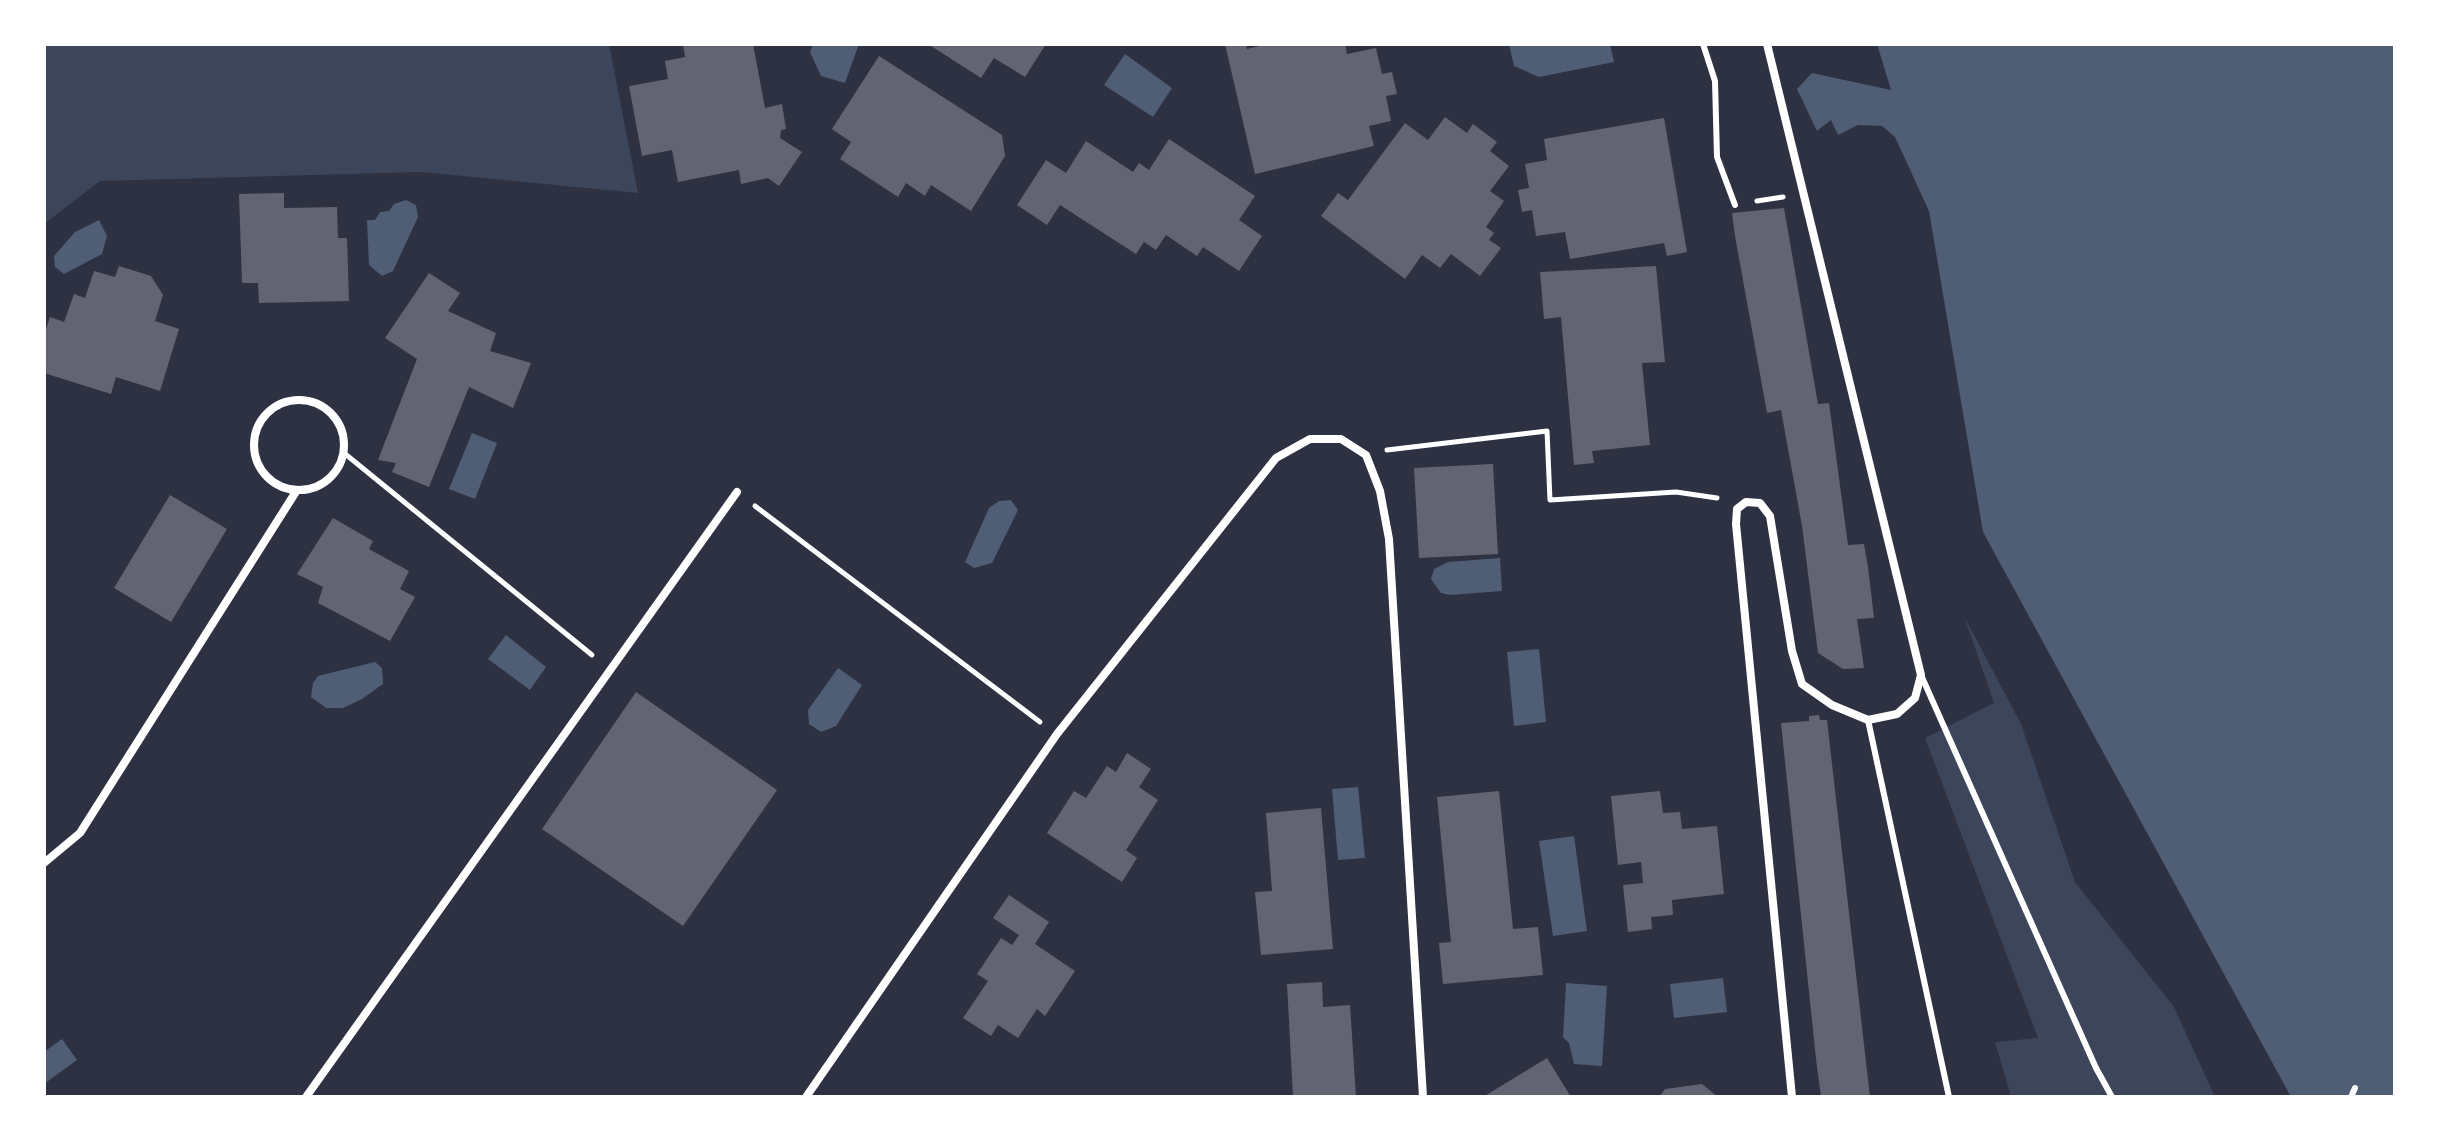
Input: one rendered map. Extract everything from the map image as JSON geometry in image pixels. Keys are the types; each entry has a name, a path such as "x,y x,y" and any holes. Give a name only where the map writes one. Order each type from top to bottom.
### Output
{"street":[{"path":"1767,44 1921,675 1915,698 1897,714 1868,720 1832,705 1802,684 1792,651 1770,516 1760,503 1746,502 1737,509 1792,1097"},
{"path":"301,399 328,410 344,437 344,453 338,468 327,481 297,490 269,478 254,451 261,421 272,408 285,401 301,399"},
{"path":"806,1097 1057,734 1276,458 1310,439 1341,439 1366,455 1380,491 1389,539 1423,1097"},
{"path":"44,863 80,833 297,490"},
{"path":"306,1097 737,492"}],"lane":[{"path":"1703,44 1715,81 1717,157 1735,205"},
{"path":"1921,675 2096,1068 2112,1097"},
{"path":"1868,720 1949,1097"},
{"path":"2351,1097 2355,1088"}],"path":[{"path":"1735,205 1804,194"},
{"path":"1366,455 1399,446 1547,431 1550,500 1676,492 1746,502"},
{"path":"344,453 611,671"},
{"path":"737,492 1057,734"}],"shaded area":[{"path":"44,44 609,44 638,193 421,172 100,181 44,224"},
{"path":"813,44 859,44 845,83 821,76 810,52"},
{"path":"1509,44 1610,44 1614,62 1539,77 1514,66"},
{"path":"1877,44 2395,44 2395,1097 2291,1097 1983,532 1929,211 1895,137 1882,126 1858,125 1838,135 1831,120 1817,131 1797,89 1812,73 1891,90"},
{"path":"1125,54 1172,88 1153,117 1104,85"},
{"path":"406,200 416,205 418,217 393,271 382,276 369,265 367,220 375,220 380,212 389,211 394,204"},
{"path":"99,220 107,236 102,254 64,274 55,267 54,256 75,232"},
{"path":"472,433 497,443 475,499 449,489"},
{"path":"1011,500 1018,510 992,563 974,568 965,562 989,508 999,501"},
{"path":"1500,558 1502,591 1450,595 1441,593 1431,579 1434,569 1448,562"},
{"path":"1964,616 2021,724 2075,882 2174,1007 2215,1097 2011,1097 1995,1042 2038,1038 1925,738 1994,703"},
{"path":"506,635 546,667 530,690 488,659"},
{"path":"1539,649 1546,722 1514,726 1507,652"},
{"path":"375,662 382,668 383,684 362,699 343,708 326,708 311,697 313,683 318,676"},
{"path":"838,668 862,685 836,726 821,732 809,724 808,710"},
{"path":"1358,787 1365,858 1338,860 1332,789"},
{"path":"1574,836 1587,931 1553,936 1539,841"},
{"path":"1723,978 1727,1012 1674,1018 1670,984"},
{"path":"1566,983 1607,986 1602,1066 1574,1064 1569,1043 1563,1037"},
{"path":"62,1039 77,1060 44,1084 44,1052"}],"building":[{"path":"683,44 753,44 765,108 782,104 786,129 781,130 780,138 802,152 779,186 768,178 741,184 739,170 678,182 672,150 642,156 629,86 668,79 665,61 685,57"},
{"path":"928,44 1046,44 1025,77 994,58 981,78"},
{"path":"1225,44 1246,44 1247,49 1268,44 1345,44 1347,54 1376,48 1382,74 1392,72 1397,94 1386,96 1391,121 1369,126 1374,146 1255,174"},
{"path":"879,56 1002,135 1005,156 971,211 931,185 925,196 906,183 898,197 840,159 851,142 832,129"},
{"path":"1445,117 1467,133 1473,124 1497,142 1490,151 1509,166 1490,191 1504,201 1486,227 1494,233 1489,240 1501,248 1480,276 1451,254 1440,268 1422,255 1405,279 1321,216 1338,193 1348,200 1405,123 1428,140"},
{"path":"1664,118 1687,252 1667,256 1664,243 1570,259 1565,232 1536,236 1532,210 1522,212 1518,190 1529,188 1525,164 1547,160 1544,139"},
{"path":"1169,139 1255,196 1239,220 1262,236 1239,271 1203,247 1197,256 1166,235 1156,250 1144,242 1136,254 1060,205 1047,225 1017,205 1046,160 1066,173 1086,141 1133,172 1139,163 1149,170"},
{"path":"284,193 284,208 337,207 338,238 347,238 349,301 259,303 258,283 242,283 239,194"},
{"path":"1784,208 1818,404 1829,403 1848,545 1864,544 1868,567 1874,618 1857,619 1864,668 1843,669 1818,653 1802,526 1781,410 1767,413 1735,236 1732,213"},
{"path":"119,266 151,276 163,295 155,321 179,329 160,391 116,377 111,394 44,373 44,335 50,317 64,322 74,294 85,298 94,271 115,277"},
{"path":"1656,266 1665,362 1642,363 1650,445 1592,451 1594,463 1574,465 1561,317 1544,319 1540,272"},
{"path":"429,273 460,293 448,311 496,333 490,351 531,363 513,408 469,387 429,487 392,472 396,463 378,460 417,359 385,338"},
{"path":"1493,464 1498,554 1419,558 1414,468"},
{"path":"170,495 227,529 171,622 114,588"},
{"path":"333,518 373,541 369,549 409,571 400,589 415,597 390,641 318,603 323,587 297,574"},
{"path":"636,692 777,790 683,926 542,829"},
{"path":"1819,715 1820,720 1827,720 1870,1097 1821,1097 1781,723 1809,721 1809,716"},
{"path":"1127,753 1151,769 1139,787 1158,800 1126,850 1137,858 1122,882 1047,833 1074,791 1086,798 1107,766 1116,772"},
{"path":"1499,791 1513,929 1538,927 1543,975 1443,984 1439,943 1451,942 1437,797"},
{"path":"1660,791 1663,813 1680,812 1682,829 1717,826 1724,894 1672,900 1673,915 1651,917 1652,929 1628,932 1623,885 1643,883 1641,862 1618,865 1611,796"},
{"path":"1321,808 1333,949 1261,955 1255,892 1272,891 1266,813"},
{"path":"1009,895 1049,922 1035,944 1075,971 1045,1016 1037,1009 1018,1038 998,1025 991,1036 963,1018 988,981 977,974 1001,938 1012,945 1019,935 993,918"},
{"path":"1322,982 1323,1007 1350,1005 1356,1097 1293,1097 1287,984"},
{"path":"1547,1058 1571,1097 1483,1097"},
{"path":"1702,1084 1718,1097 1659,1097 1665,1089"}]}
